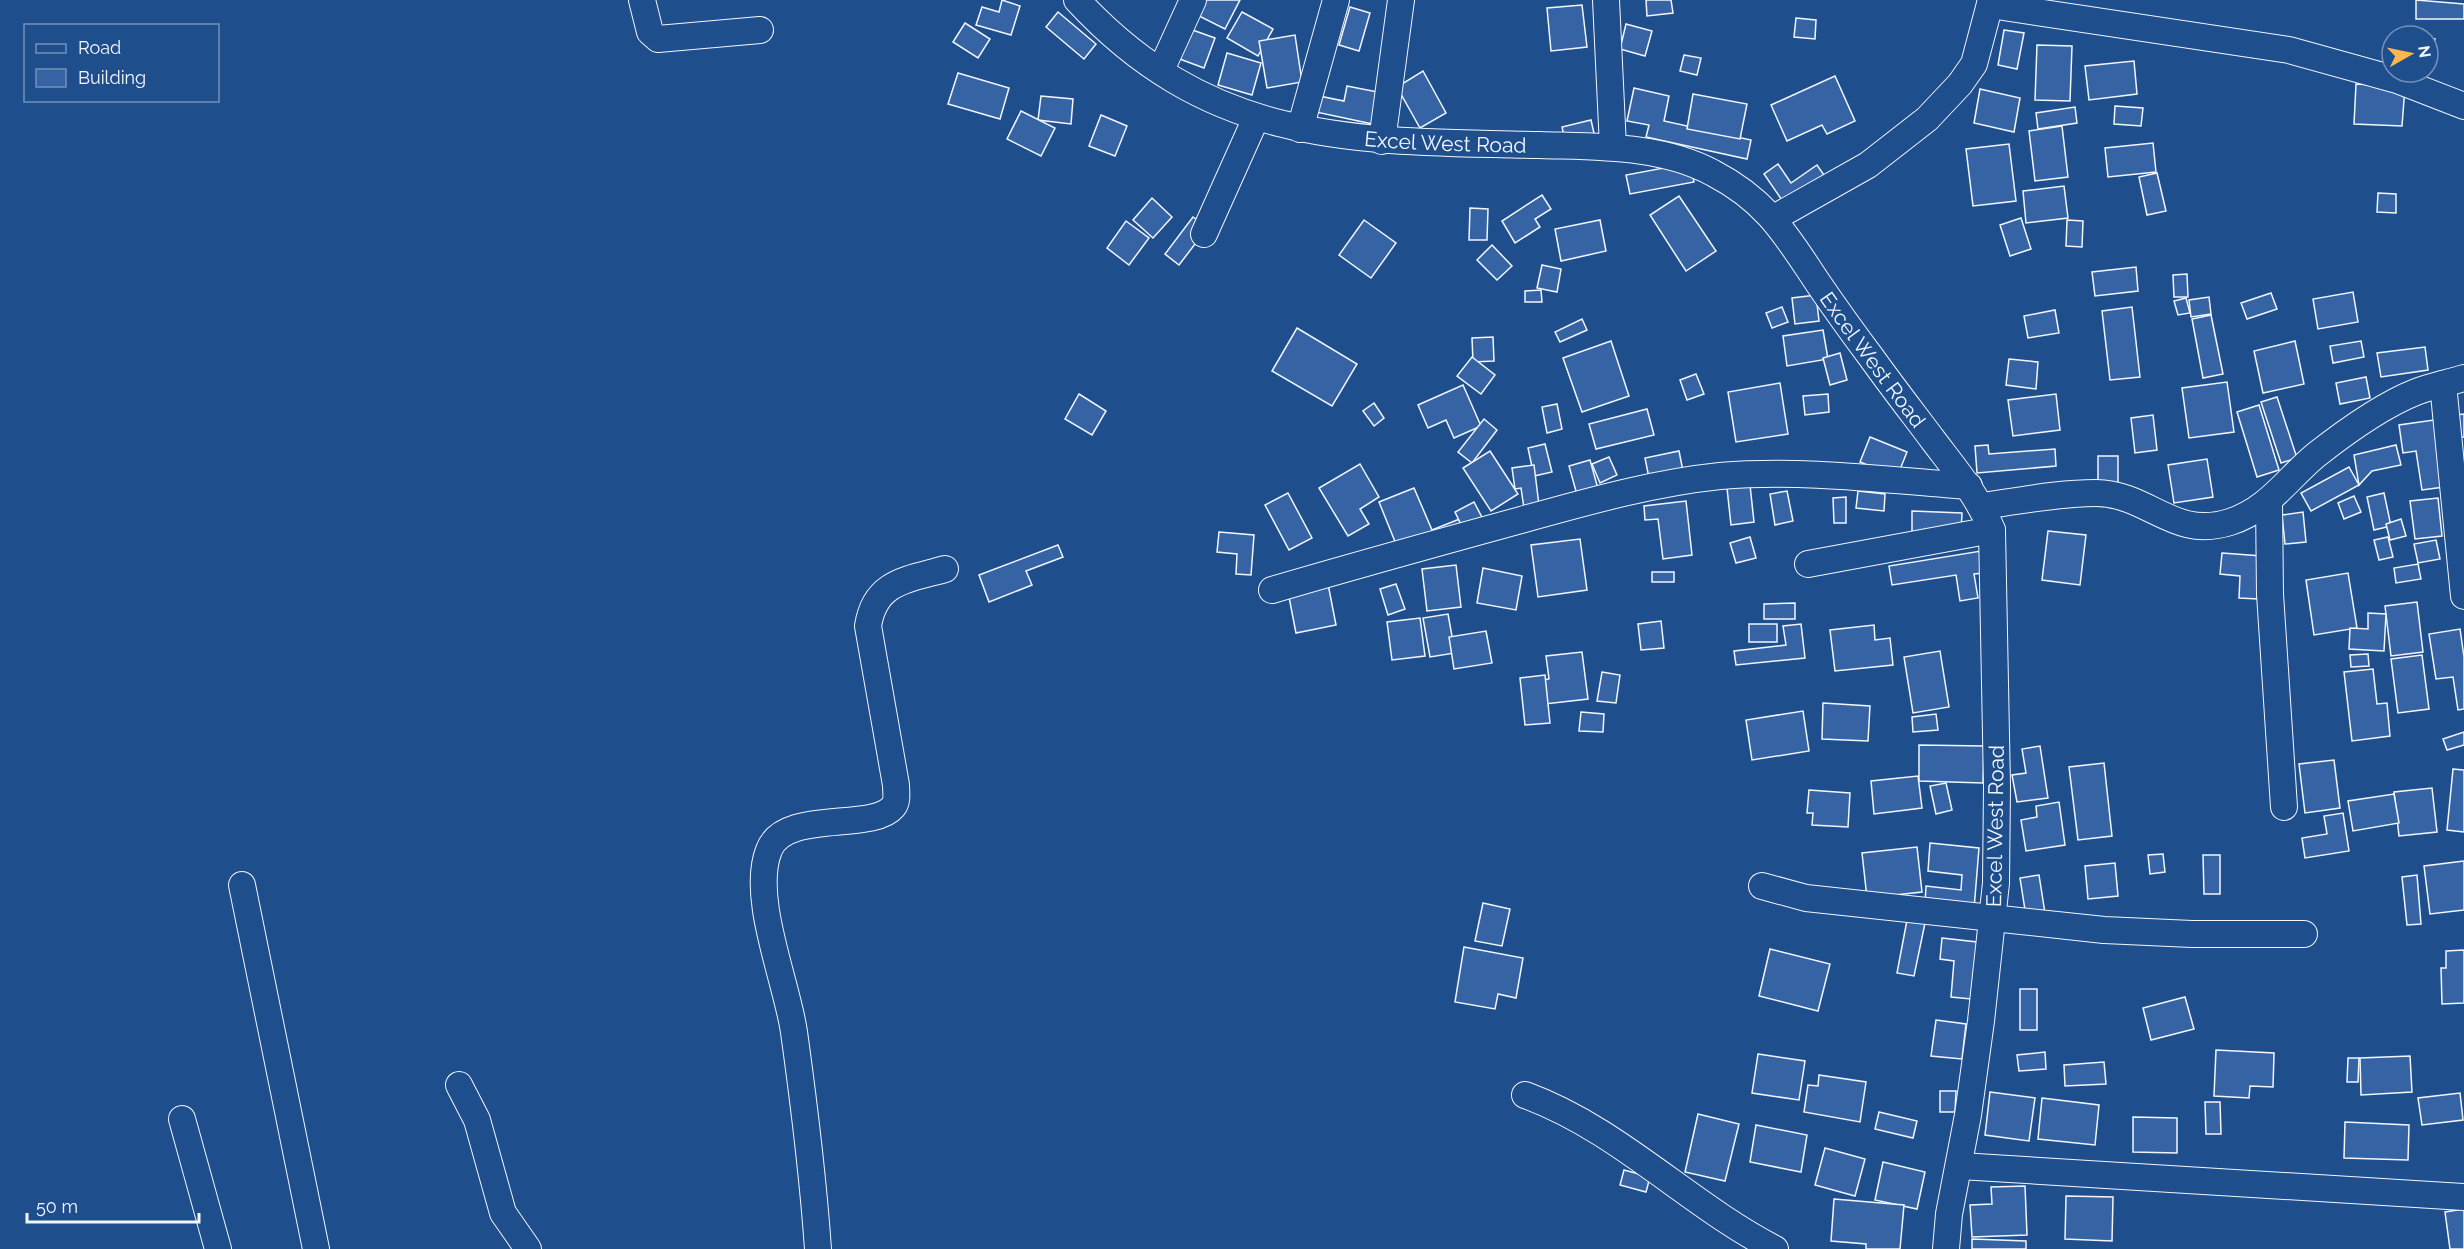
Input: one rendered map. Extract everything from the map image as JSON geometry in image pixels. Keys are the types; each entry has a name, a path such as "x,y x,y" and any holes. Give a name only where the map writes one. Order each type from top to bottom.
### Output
{"street":[{"path":"642,0 650,32 658,39 760,30"},
{"name":"Excel West Road","path":"1077,0 1118,42 1216,103 1256,118 1300,129 1382,141 1613,147 1686,161 1705,169 1774,218 1864,348 1976,496 1992,530 1997,786 1993,918 1982,1022 1960,1166 1949,1214 1946,1249"},
{"path":"1161,70 1193,0"},
{"path":"1300,129 1336,0"},
{"path":"1382,141 1401,0"},
{"path":"1606,0 1613,147"},
{"path":"1774,218 1868,165 1927,119 1960,84 1974,64 1990,2 2289,50 2397,80 2464,106"},
{"path":"1204,234 1256,118"},
{"path":"1272,590 1449,538 1631,490 1708,478 1793,472 1976,496 2096,493 2144,505 2181,524 2194,526 2234,521 2269,501 2315,456 2394,402 2417,391 2453,381 2464,596"},
{"path":"2269,501 2269,574 2284,807"},
{"path":"1808,564 1992,530"},
{"path":"818,1249 794,1030 766,909 764,872 772,844 789,832 803,827 877,815 893,807 897,798 896,785 868,626 871,608 881,592 900,582 945,569"},
{"path":"242,885 316,1249"},
{"path":"1762,886 1806,898 2104,930 2304,934"},
{"path":"459,1085 477,1120 503,1213 528,1249"},
{"path":"1525,1095 1579,1118 1724,1219 1775,1249"},
{"path":"182,1119 218,1249"},
{"path":"1960,1166 2464,1197"}],"building":[{"path":"1002,0 1020,6 1011,35 976,25 982,7 999,12"},
{"path":"1205,0 1240,0 1225,29 1197,15"},
{"path":"1646,0 1671,0 1673,13 1647,16"},
{"path":"2416,0 2464,4 2464,19 2416,19"},
{"path":"1582,5 1587,47 1551,51 1547,8"},
{"path":"1350,7 1370,13 1359,51 1339,45"},
{"path":"1058,12 1096,44 1084,59 1046,27"},
{"path":"1242,12 1273,29 1258,56 1227,38"},
{"path":"1796,18 1816,20 1815,39 1794,37"},
{"path":"965,23 990,39 978,58 953,42"},
{"path":"1626,24 1652,31 1645,56 1620,49"},
{"path":"1187,28 1215,38 1204,68 1177,58"},
{"path":"2004,30 2024,33 2017,69 1998,65"},
{"path":"1295,35 1302,82 1267,88 1259,41"},
{"path":"2037,45 2072,46 2070,101 2035,100"},
{"path":"1227,53 1261,63 1252,95 1218,85"},
{"path":"1684,55 1701,58 1697,75 1680,71"},
{"path":"2134,61 2137,94 2089,100 2085,66"},
{"path":"1423,71 1446,113 1420,128 1397,87"},
{"path":"958,73 1009,88 1000,119 948,104"},
{"path":"1835,76 1855,121 1827,134 1822,125 1787,141 1771,105"},
{"path":"2356,84 2405,87 2402,126 2354,124"},
{"path":"1347,86 1388,94 1382,126 1316,112 1319,96 1344,101"},
{"path":"1634,88 1669,96 1664,121 1751,140 1747,159 1646,137 1649,125 1627,121"},
{"path":"1980,89 2020,98 2014,132 1974,123"},
{"path":"1693,94 1747,104 1740,139 1687,129"},
{"path":"1041,96 1073,99 1071,124 1038,120"},
{"path":"2115,106 2143,108 2141,126 2114,124"},
{"path":"2075,107 2077,123 2038,129 2036,113"},
{"path":"1021,111 1055,128 1041,156 1007,139"},
{"path":"1101,115 1127,126 1115,156 1089,146"},
{"path":"1591,120 1596,142 1567,149 1562,127"},
{"path":"2062,126 2068,177 2035,181 2029,131"},
{"path":"2153,143 2156,172 2108,177 2105,148"},
{"path":"2009,144 2016,201 1973,206 1966,149"},
{"path":"1690,163 1694,182 1630,194 1626,175"},
{"path":"1778,164 1791,183 1817,165 1826,178 1786,206 1764,174"},
{"path":"2157,173 2166,211 2147,215 2139,177"},
{"path":"2064,186 2068,218 2026,223 2023,191"},
{"path":"2378,193 2396,194 2396,213 2377,212"},
{"path":"1542,195 1551,209 1535,219 1540,227 1515,243 1502,221"},
{"path":"1679,196 1716,251 1686,271 1650,215"},
{"path":"1152,198 1172,217 1153,238 1133,220"},
{"path":"1470,208 1488,209 1487,240 1469,240"},
{"path":"1193,217 1208,227 1179,265 1165,254"},
{"path":"2021,218 2031,249 2010,256 2000,225"},
{"path":"1364,220 1396,243 1371,278 1339,255"},
{"path":"1600,220 1606,251 1561,261 1555,229"},
{"path":"2067,220 2083,221 2082,247 2066,246"},
{"path":"1126,221 1149,238 1129,265 1107,248"},
{"path":"1492,245 1512,266 1497,280 1477,260"},
{"path":"1542,265 1561,269 1557,292 1537,288"},
{"path":"2136,267 2138,291 2095,296 2092,272"},
{"path":"2187,274 2188,297 2174,297 2173,275"},
{"path":"1541,290 1542,302 1525,302 1525,291"},
{"path":"2353,292 2358,322 2318,329 2313,299"},
{"path":"2271,293 2277,309 2247,319 2241,303"},
{"path":"1816,295 1819,321 1795,324 1792,298"},
{"path":"2209,297 2211,314 2191,317 2189,300"},
{"path":"2186,298 2190,313 2178,315 2174,301"},
{"path":"1782,307 1788,322 1772,328 1766,313"},
{"path":"2132,307 2140,377 2110,380 2102,311"},
{"path":"2055,310 2059,333 2028,338 2024,316"},
{"path":"2211,315 2223,374 2203,378 2192,319"},
{"path":"1582,319 1587,330 1560,342 1555,332"},
{"path":"1297,328 1357,364 1332,406 1272,371"},
{"path":"1823,330 1828,359 1787,366 1783,336"},
{"path":"1493,337 1494,361 1473,362 1472,338"},
{"path":"1611,341 1629,396 1582,412 1563,358"},
{"path":"2295,341 2304,384 2263,393 2254,351"},
{"path":"2361,341 2364,357 2333,363 2330,346"},
{"path":"2425,347 2428,370 2381,377 2377,353"},
{"path":"1840,353 1847,380 1830,385 1823,358"},
{"path":"1472,357 1495,375 1481,394 1457,376"},
{"path":"2009,359 2038,362 2036,389 2006,385"},
{"path":"1696,374 1704,394 1687,400 1680,380"},
{"path":"2366,377 2370,398 2340,404 2336,383"},
{"path":"2227,382 2234,432 2189,438 2182,388"},
{"path":"1780,383 1788,434 1736,442 1728,392"},
{"path":"1463,385 1481,426 1454,438 1446,420 1428,428 1418,405"},
{"path":"1079,394 1106,411 1092,435 1065,419"},
{"path":"1828,394 1829,412 1805,415 1803,396"},
{"path":"2056,394 2060,430 2013,436 2008,400"},
{"path":"2277,397 2297,458 2281,463 2261,402"},
{"path":"1374,403 1384,418 1374,426 1363,411"},
{"path":"1557,404 1562,429 1547,433 1542,407"},
{"path":"2259,405 2279,470 2257,477 2237,412"},
{"path":"1647,409 1654,435 1596,449 1589,424"},
{"path":"2464,414 2464,437 2458,438 2456,415"},
{"path":"2153,415 2157,450 2135,453 2131,418"},
{"path":"1484,419 1497,430 1472,463 1458,452"},
{"path":"2434,420 2444,487 2422,490 2416,451 2403,453 2399,425"},
{"path":"1870,437 1907,452 1897,477 1860,462"},
{"path":"1545,444 1552,472 1534,476 1528,448"},
{"path":"1988,445 1989,454 2055,449 2056,466 1977,473 1975,446"},
{"path":"2396,445 2401,465 2372,471 2359,485 2354,455"},
{"path":"1490,451 1518,494 1491,511 1463,468"},
{"path":"1679,451 1683,471 1649,478 1645,458"},
{"path":"2098,456 2118,456 2118,484 2098,484"},
{"path":"1609,457 1617,475 1600,483 1592,464"},
{"path":"2207,459 2213,497 2174,503 2168,465"},
{"path":"1590,460 1600,496 1579,502 1569,466"},
{"path":"1360,464 1379,497 1360,509 1369,524 1348,536 1319,488"},
{"path":"1534,465 1540,513 1525,515 1521,488 1515,489 1512,468"},
{"path":"2349,467 2359,485 2311,511 2301,493"},
{"path":"1750,485 1754,522 1731,525 1727,488"},
{"path":"1414,488 1432,530 1462,518 1471,542 1398,549 1379,502"},
{"path":"1787,491 1793,521 1775,525 1770,494"},
{"path":"1858,491 1885,494 1884,511 1856,508"},
{"path":"1288,493 1312,538 1289,550 1265,505"},
{"path":"2384,493 2391,526 2374,530 2367,497"},
{"path":"2354,496 2361,512 2344,519 2338,503"},
{"path":"1846,497 1846,523 1834,523 1833,498"},
{"path":"2438,498 2442,536 2415,539 2410,501"},
{"path":"1686,501 1692,555 1663,559 1658,519 1645,520 1644,506"},
{"path":"1474,502 1486,525 1466,535 1455,512"},
{"path":"1912,511 1962,513 1961,533 1912,532"},
{"path":"2303,512 2306,542 2285,544 2282,515"},
{"path":"2401,519 2406,536 2390,540 2386,524"},
{"path":"2048,531 2086,535 2080,585 2042,580"},
{"path":"1219,532 1254,535 1251,575 1236,574 1237,554 1217,552"},
{"path":"1750,537 1756,558 1736,563 1730,543"},
{"path":"2388,537 2393,557 2379,560 2374,540"},
{"path":"1580,539 1587,590 1538,597 1531,545"},
{"path":"2436,540 2440,559 2418,563 2414,544"},
{"path":"1058,545 1063,557 1026,571 1032,585 989,602 979,575"},
{"path":"1981,551 1984,573 1974,574 1978,598 1960,601 1956,575 1892,585 1889,566"},
{"path":"2222,553 2262,556 2258,599 2239,598 2240,576 2220,574"},
{"path":"2418,564 2421,579 2396,583 2394,568"},
{"path":"1456,565 1461,607 1427,611 1422,569"},
{"path":"1483,568 1522,576 1516,610 1477,603"},
{"path":"1652,572 1674,572 1674,582 1652,582"},
{"path":"2348,573 2357,628 2314,635 2306,580"},
{"path":"1328,584 1336,625 1296,633 1288,592"},
{"path":"1396,584 1405,609 1388,615 1380,589"},
{"path":"2417,602 2423,652 2391,656 2385,606"},
{"path":"1795,603 1795,619 1764,619 1764,604"},
{"path":"2368,613 2386,614 2384,651 2349,649 2350,628 2368,629"},
{"path":"1448,614 1455,653 1430,657 1423,618"},
{"path":"1420,618 1425,656 1392,660 1387,622"},
{"path":"1661,621 1664,648 1641,650 1638,624"},
{"path":"1749,624 1777,624 1777,642 1749,642"},
{"path":"1801,624 1805,658 1736,665 1734,651 1786,645 1783,626"},
{"path":"1874,625 1875,640 1890,638 1893,665 1835,671 1830,630"},
{"path":"2460,629 2464,657 2464,709 2458,710 2453,677 2436,679 2429,634"},
{"path":"1486,631 1492,663 1454,669 1449,637"},
{"path":"1940,651 1949,707 1913,713 1904,657"},
{"path":"1582,652 1588,699 1545,704 1543,680 1549,679 1546,656"},
{"path":"2368,654 2369,666 2351,667 2350,655"},
{"path":"2422,655 2429,709 2398,713 2391,659"},
{"path":"2373,669 2377,704 2387,703 2390,736 2352,741 2344,672"},
{"path":"1602,672 1620,675 1616,703 1597,701"},
{"path":"1545,675 1550,723 1525,725 1520,678"},
{"path":"1823,703 1870,706 1868,741 1822,739"},
{"path":"1803,711 1809,751 1752,760 1746,720"},
{"path":"1581,712 1604,714 1603,732 1579,731"},
{"path":"1936,714 1938,730 1913,732 1912,717"},
{"path":"2464,732 2464,745 2447,750 2443,739"},
{"path":"1919,745 1984,746 1983,783 1919,781"},
{"path":"2040,746 2048,798 2017,802 2012,775 2026,773 2022,749"},
{"path":"2334,760 2340,808 2305,813 2299,764"},
{"path":"2104,763 2112,836 2078,840 2069,767"},
{"path":"2453,769 2464,770 2464,832 2447,830"},
{"path":"1918,776 1922,808 1874,814 1871,781"},
{"path":"1946,783 1952,810 1936,814 1930,786"},
{"path":"2432,788 2437,832 2399,836 2394,792"},
{"path":"1809,790 1850,793 1848,827 1812,825 1813,813 1807,813"},
{"path":"2394,794 2399,823 2353,831 2348,801"},
{"path":"2059,802 2065,845 2026,851 2021,820 2037,817 2036,806"},
{"path":"2343,813 2349,851 2305,858 2302,838 2327,834 2324,816"},
{"path":"1930,843 1979,848 1974,909 1925,904 1926,886 1961,890 1962,875 1928,871"},
{"path":"1917,847 1922,892 1867,898 1862,853"},
{"path":"2163,854 2165,872 2150,874 2148,855"},
{"path":"2203,855 2220,855 2220,894 2204,894"},
{"path":"2464,861 2464,910 2430,914 2424,866"},
{"path":"2115,863 2118,896 2088,899 2085,866"},
{"path":"2039,875 2047,926 2028,929 2020,878"},
{"path":"2417,875 2421,924 2407,925 2402,877"},
{"path":"1483,903 1510,909 1502,946 1475,941"},
{"path":"1907,920 1925,923 1914,976 1897,973"},
{"path":"1942,938 1977,942 1971,999 1951,997 1954,961 1940,959"},
{"path":"1464,947 1523,958 1516,998 1498,994 1495,1009 1455,1002"},
{"path":"1770,949 1830,964 1818,1011 1759,996"},
{"path":"2464,950 2464,1003 2442,1004 2441,968 2446,968 2446,951"},
{"path":"2020,989 2037,989 2037,1030 2020,1030"},
{"path":"2185,997 2194,1029 2151,1040 2143,1008"},
{"path":"1936,1020 1966,1024 1962,1059 1931,1056"},
{"path":"2216,1050 2274,1053 2273,1087 2250,1086 2249,1098 2214,1096"},
{"path":"2045,1052 2046,1069 2019,1071 2017,1055"},
{"path":"1758,1054 1805,1061 1799,1100 1752,1093"},
{"path":"2410,1056 2412,1092 2361,1095 2360,1058"},
{"path":"2348,1058 2359,1058 2358,1082 2347,1082"},
{"path":"2104,1062 2106,1084 2065,1086 2064,1065"},
{"path":"1819,1075 1866,1082 1860,1122 1804,1112 1808,1085 1818,1086"},
{"path":"1940,1091 1956,1091 1955,1112 1940,1112"},
{"path":"1990,1092 2035,1098 2029,1141 1985,1135"},
{"path":"2460,1093 2463,1120 2422,1125 2418,1098"},
{"path":"2042,1098 2099,1105 2095,1145 2038,1139"},
{"path":"2205,1102 2220,1102 2221,1134 2206,1134"},
{"path":"1879,1112 1917,1121 1913,1138 1875,1129"},
{"path":"1698,1114 1739,1124 1725,1181 1685,1172"},
{"path":"2133,1117 2177,1118 2177,1153 2133,1152"},
{"path":"2345,1122 2409,1125 2408,1160 2344,1158"},
{"path":"1756,1125 1807,1135 1801,1172 1750,1162"},
{"path":"1825,1148 1865,1159 1855,1196 1815,1185"},
{"path":"1883,1162 1925,1172 1917,1209 1875,1200"},
{"path":"1624,1170 1650,1177 1646,1192 1620,1185"},
{"path":"2025,1186 2027,1235 1972,1237 1970,1205 1992,1204 1991,1187"},
{"path":"2066,1196 2113,1197 2112,1241 2065,1239"},
{"path":"1834,1199 1904,1205 1900,1249 1866,1249 1866,1244 1831,1241"},
{"path":"2464,1209 2464,1249 2450,1249 2445,1212"},
{"path":"1972,1239 2026,1241 2026,1249 1972,1249"}]}
